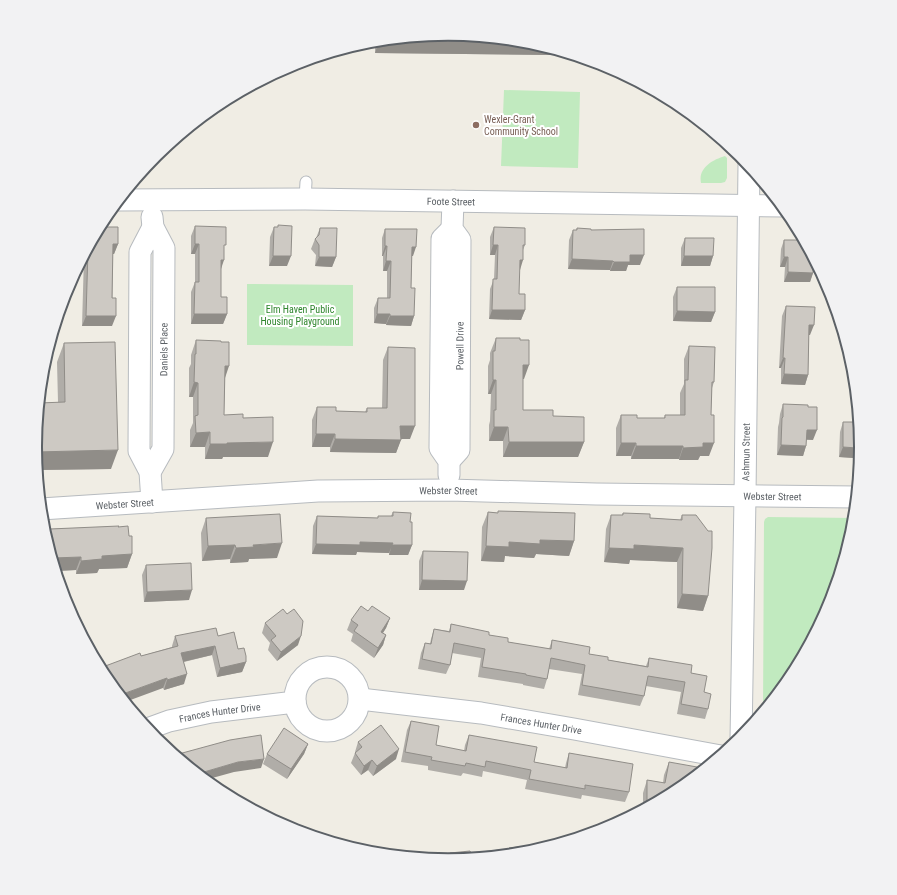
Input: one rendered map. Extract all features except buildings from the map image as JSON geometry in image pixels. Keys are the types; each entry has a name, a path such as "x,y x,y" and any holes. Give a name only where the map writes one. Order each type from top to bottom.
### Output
{"street":[{"name":"Ashmun Street","path":"741,730 749,174"},
{"name":"Foote Street","path":"126,200 153,200 306,190 453,201 775,206"},
{"path":"152,502 150,472 139,451 140,252 153,227 153,200"},
{"name":"Powell Drive","path":"450,490 449,462 440,448 442,239 452,229 453,201"},
{"name":"Webster Street","path":"46,509 318,491 450,490 588,494 852,498"},
{"path":"318,667 335,667 345,671 354,679 359,689 360,699 358,710 352,720 343,727 333,731 321,731 314,729 305,722 298,713 295,702 295,691 300,680 308,672 318,667"},
{"name":"Frances Hunter Drive","path":"360,699 481,713 715,755"},
{"name":"Frances Hunter Drive","path":"153,727 169,721 211,712 295,702"}],"green space":[{"path":"504,90 580,92 578,168 501,166"},
{"path":"725,156 727,158 727,178 725,182 701,183 702,173 707,165"},
{"name":"Elm Haven Public Housing Playground","path":"247,284 353,285 353,346 247,345"},
{"path":"768,517 849,518 841,553 833,578 813,627 801,651 763,705 764,522"}],"place":[{"name":"Wexler-Grant Community School","path":"476,125"}]}
